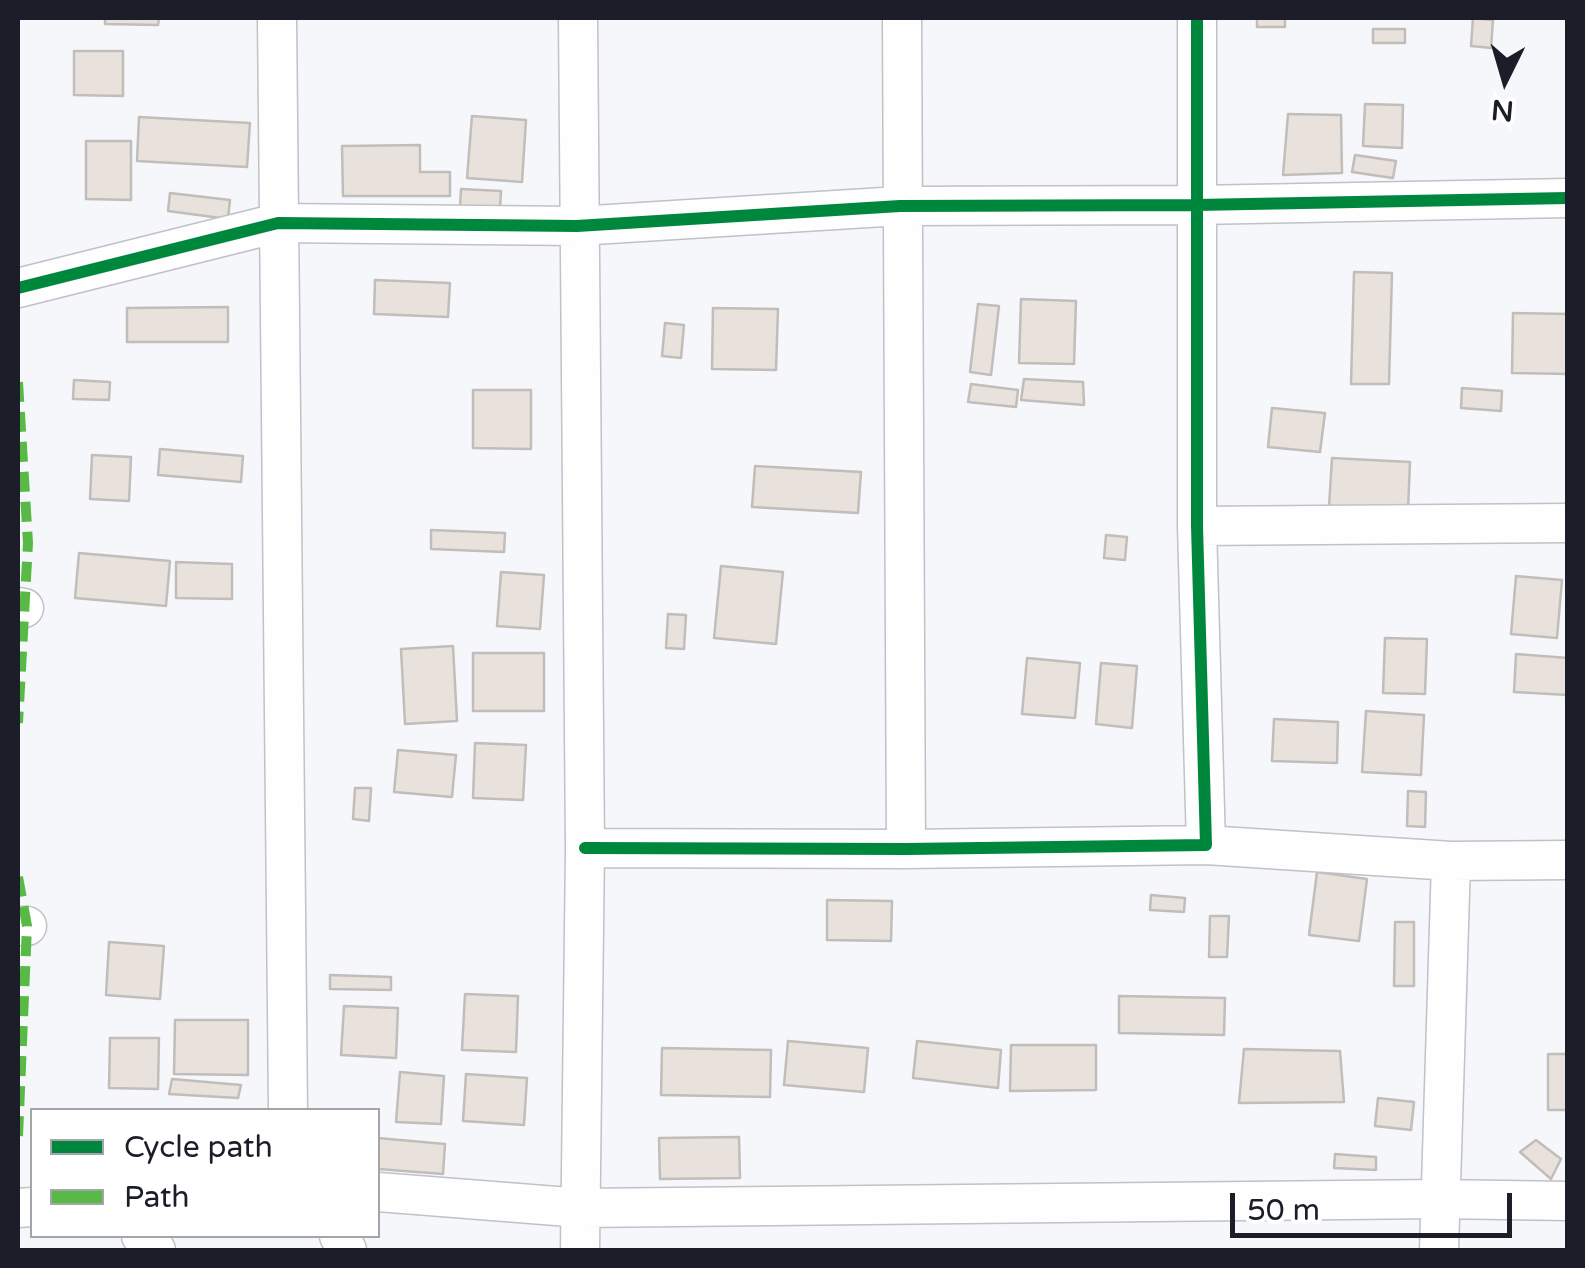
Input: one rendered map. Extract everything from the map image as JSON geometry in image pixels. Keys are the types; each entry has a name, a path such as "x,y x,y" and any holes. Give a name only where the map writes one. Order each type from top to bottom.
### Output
{"street":[{"path":"277,18 288,1108"},
{"path":"578,18 584,848 580,1250"},
{"path":"902,18 906,849"},
{"path":"1197,18 1197,526 1206,844"},
{"path":"18,288 278,223 577,226 900,206 1568,198"},
{"path":"1197,526 1568,522"},
{"path":"584,848 906,849 1206,844 1451,861 1568,860"},
{"path":"1439,1250 1451,861"},
{"path":"380,1192 582,1208 1568,1201"}],"building":[{"path":"105,18 159,18 158,25 105,24"},
{"path":"1257,18 1285,18 1285,27 1257,27"},
{"path":"1473,18 1493,20 1491,48 1471,46"},
{"path":"1373,29 1405,29 1405,43 1373,43"},
{"path":"74,51 123,51 123,96 74,95"},
{"path":"1365,104 1403,105 1402,148 1363,146"},
{"path":"1288,114 1341,115 1342,173 1283,175"},
{"path":"472,116 526,120 522,182 467,178"},
{"path":"139,117 250,123 247,167 137,161"},
{"path":"86,141 131,141 131,200 86,199"},
{"path":"420,145 420,172 450,172 450,196 343,196 342,146"},
{"path":"1355,155 1396,161 1393,178 1352,172"},
{"path":"461,189 501,191 500,209 460,207"},
{"path":"170,193 230,200 228,219 168,211"},
{"path":"1354,272 1392,273 1389,384 1351,384"},
{"path":"375,280 450,283 448,317 374,314"},
{"path":"1021,299 1076,301 1074,364 1019,363"},
{"path":"978,304 999,306 991,375 970,372"},
{"path":"228,307 228,342 127,342 127,308"},
{"path":"713,308 778,309 776,370 712,369"},
{"path":"1513,313 1568,314 1568,374 1512,373"},
{"path":"665,323 684,325 681,358 662,356"},
{"path":"1024,379 1083,382 1084,405 1021,400"},
{"path":"74,380 110,382 109,400 73,399"},
{"path":"971,384 1018,390 1016,407 968,402"},
{"path":"1462,388 1502,391 1501,411 1461,408"},
{"path":"473,390 531,390 531,449 473,448"},
{"path":"1272,408 1325,413 1320,452 1268,447"},
{"path":"160,449 243,456 241,482 158,475"},
{"path":"92,455 131,457 129,501 90,499"},
{"path":"1332,458 1410,462 1408,510 1329,507"},
{"path":"755,466 861,472 858,513 752,507"},
{"path":"431,530 505,533 504,552 431,549"},
{"path":"1106,535 1127,537 1125,560 1104,558"},
{"path":"79,553 170,561 166,606 75,598"},
{"path":"176,562 232,564 232,599 176,598"},
{"path":"721,566 783,572 776,644 714,638"},
{"path":"501,572 544,575 540,629 497,626"},
{"path":"1516,576 1562,580 1557,638 1511,634"},
{"path":"668,614 686,615 684,649 666,648"},
{"path":"1385,638 1427,639 1425,694 1383,693"},
{"path":"453,646 457,721 405,724 401,649"},
{"path":"473,653 544,653 544,711 473,711"},
{"path":"1516,654 1568,658 1568,695 1514,692"},
{"path":"1027,658 1080,663 1075,718 1022,714"},
{"path":"1101,663 1137,666 1132,728 1096,724"},
{"path":"1366,711 1424,715 1421,775 1362,772"},
{"path":"1274,719 1338,722 1337,763 1272,761"},
{"path":"475,743 526,745 523,800 473,798"},
{"path":"398,750 456,755 452,797 394,792"},
{"path":"355,788 371,788 369,821 353,819"},
{"path":"1408,791 1426,792 1425,827 1407,826"},
{"path":"1317,872 1367,879 1359,941 1309,935"},
{"path":"1151,895 1185,898 1184,912 1150,910"},
{"path":"827,900 892,901 891,941 827,940"},
{"path":"1210,916 1229,916 1227,957 1209,957"},
{"path":"1395,922 1414,922 1414,986 1394,986"},
{"path":"109,942 164,946 160,999 106,995"},
{"path":"330,975 391,977 391,990 330,989"},
{"path":"465,994 518,996 516,1052 462,1050"},
{"path":"1119,996 1225,998 1224,1035 1119,1033"},
{"path":"344,1006 398,1008 396,1058 341,1055"},
{"path":"175,1020 248,1020 248,1075 174,1074"},
{"path":"110,1038 159,1038 158,1089 109,1088"},
{"path":"788,1041 868,1048 864,1092 784,1085"},
{"path":"917,1041 1001,1050 998,1088 913,1078"},
{"path":"1011,1045 1096,1045 1096,1090 1010,1091"},
{"path":"662,1048 771,1050 770,1097 661,1095"},
{"path":"1244,1049 1340,1051 1344,1102 1239,1103"},
{"path":"1548,1054 1568,1054 1568,1110 1548,1110"},
{"path":"400,1072 444,1076 441,1124 396,1122"},
{"path":"466,1074 527,1078 524,1125 463,1121"},
{"path":"172,1079 241,1085 238,1098 169,1094"},
{"path":"1378,1098 1414,1102 1411,1130 1375,1126"},
{"path":"739,1137 740,1178 660,1179 659,1138"},
{"path":"380,1138 445,1144 443,1174 380,1169"},
{"path":"1536,1140 1561,1159 1551,1179 1520,1152"},
{"path":"1335,1154 1376,1157 1376,1170 1334,1168"}],"marked path":[{"path":"18,382 28,543 18,723"},
{"path":"18,877 27,926 18,1136"}],"cycle path":[{"path":"585,848 1206,845 1197,526 1197,18"},
{"path":"18,288 278,223 577,226 900,206 1568,198"}]}
